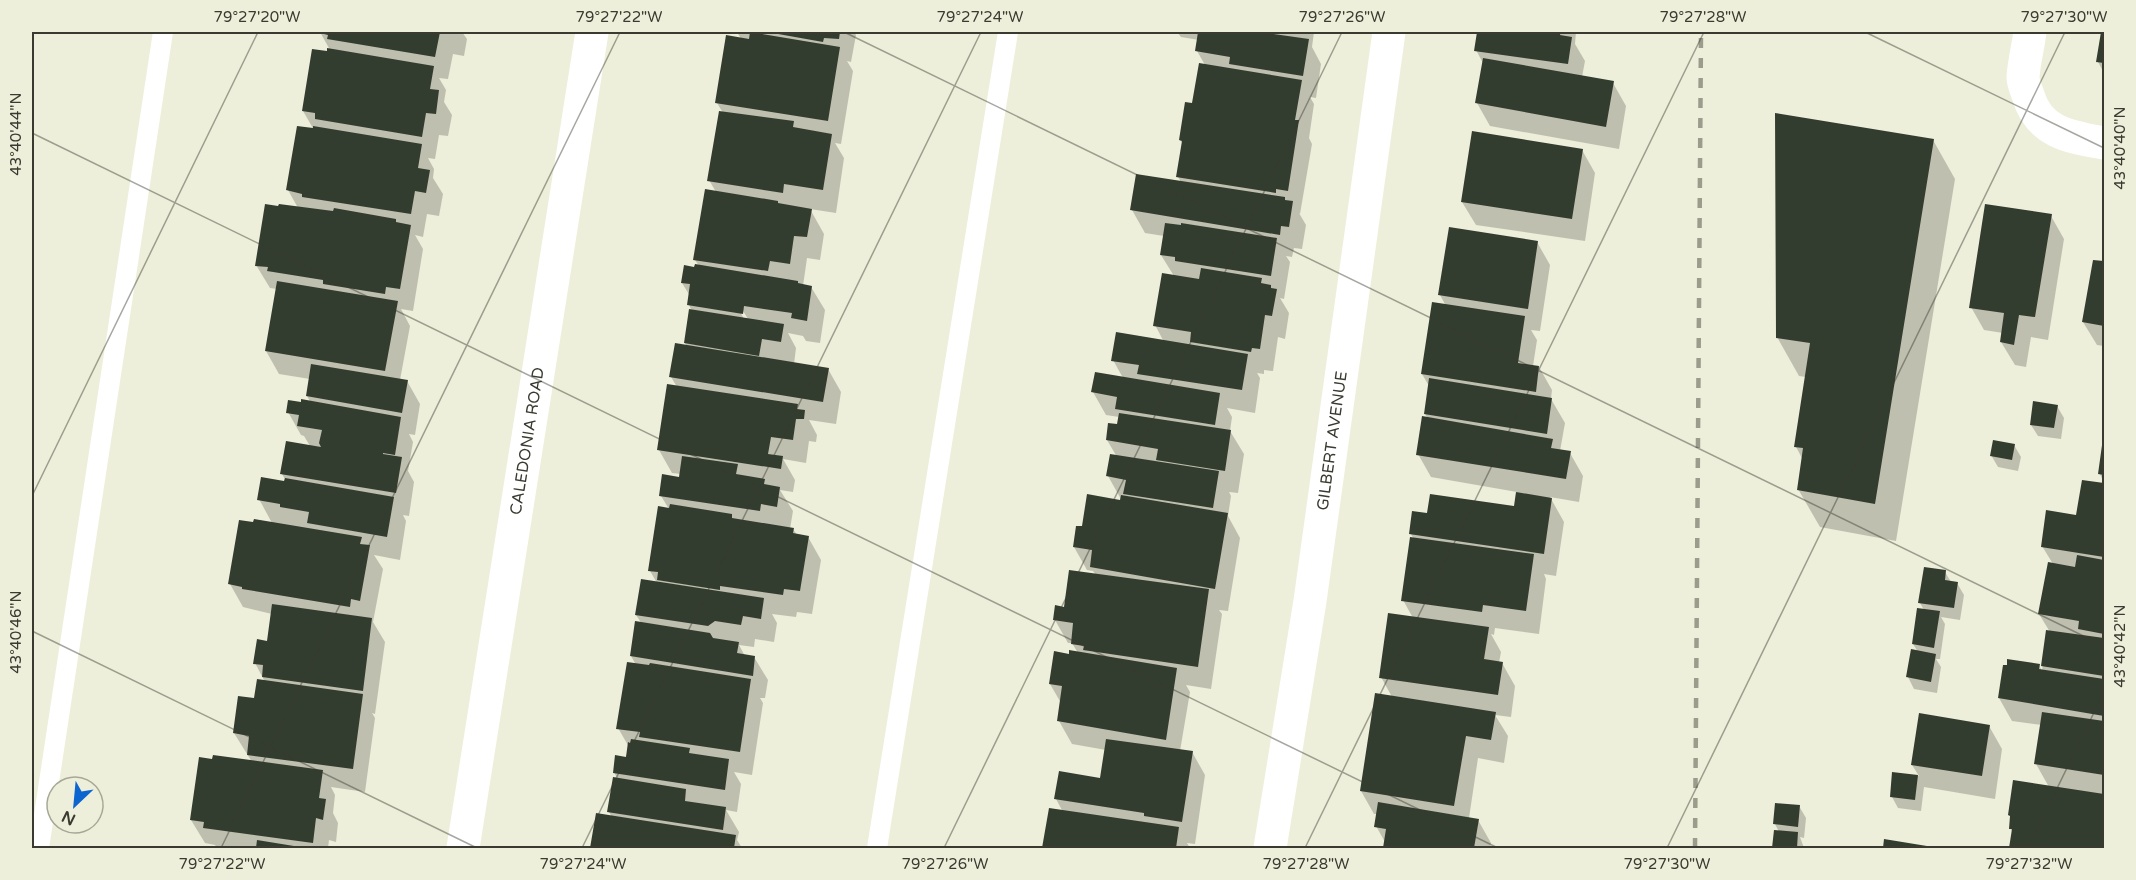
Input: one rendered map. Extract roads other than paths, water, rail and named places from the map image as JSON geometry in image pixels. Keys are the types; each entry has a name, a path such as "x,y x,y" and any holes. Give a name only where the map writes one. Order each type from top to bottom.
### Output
{"street":[{"name":"CALEDONIA ROAD","path":"463,849 592,32"},
{"name":"GILBERT AVENUE","path":"1270,849 1310,601 1389,32"},
{"path":"2030,32 2023,80 2037,117 2056,131 2075,138 2104,143"}],"lane":[{"path":"39,849 163,32"},
{"path":"877,849 1008,32"}],"railway":[{"path":"1695,848 1701,32"}]}
